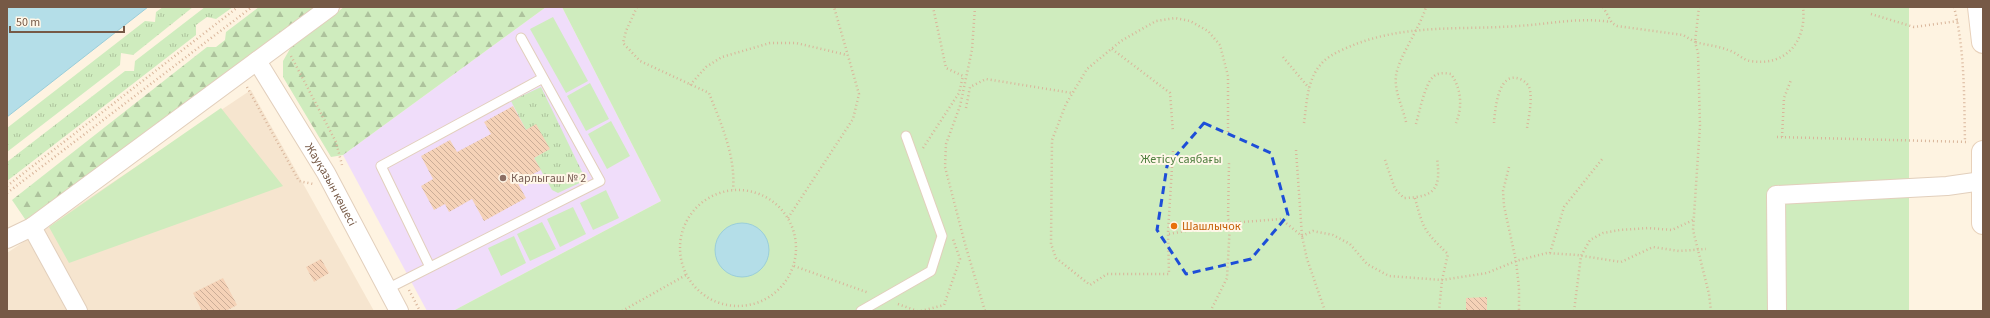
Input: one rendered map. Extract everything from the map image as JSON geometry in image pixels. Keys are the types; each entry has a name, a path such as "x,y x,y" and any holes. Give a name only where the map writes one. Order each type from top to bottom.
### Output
{"main road":[{"path":"1979,7 1983,42"},
{"path":"1973,145 1982,181 1983,223"}],"street":[{"path":"7,239 32,227 240,75 330,7"},
{"name":"Жауқазын көшесі","path":"257,61 326,173 399,311"},
{"path":"1777,311 1776,195 1947,186 1982,181"},
{"path":"32,227 78,311"}],"lane":[{"path":"387,289 600,181 521,38"},
{"path":"430,267 380,166 543,78"},
{"path":"861,311 931,270 942,236 906,136"}],"path":[{"path":"7,186 238,7"},
{"path":"7,193 252,7"},
{"path":"637,7 626,31 623,43 640,61 709,93 728,139 734,181 733,190"},
{"path":"788,218 853,119 859,94 834,7"},
{"path":"921,150 959,93 963,76 946,68 932,7"},
{"path":"974,7 972,50 960,106 946,144 946,167 965,244 985,311"},
{"path":"1406,122 1397,89 1396,76 1399,65 1418,30 1426,7"},
{"path":"1603,7 1612,23"},
{"path":"1699,7 1695,42 1698,53 1700,126 1693,230 1709,294 1711,311"},
{"path":"1304,123 1309,88 1312,78 1324,61 1342,50 1395,32 1519,26 1545,22 1599,20 1612,23 1617,26 1683,35 1695,42 1730,50 1749,61 1766,61 1783,57 1797,43 1803,14 1802,7"},
{"path":"1777,137 1973,145 1958,21 1954,7"},
{"path":"1871,14 1914,27 1958,21"},
{"path":"1173,151 1169,234 1169,274 1107,274 1090,285 1056,258 1051,244 1052,140 1066,104 1087,69 1112,49 1156,21 1175,18 1190,21 1208,31 1220,45 1228,76 1228,132"},
{"path":"283,42 300,70 336,142 343,170"},
{"path":"690,85 706,67 722,57 770,43 796,43 848,55"},
{"path":"1112,49 1170,93 1173,132"},
{"path":"1283,57 1309,88"},
{"path":"1416,124 1432,77 1441,73 1451,74 1457,82 1460,98 1459,115 1456,123"},
{"path":"240,75 299,181 312,184"},
{"path":"1494,124 1498,94 1503,85 1509,79 1518,78 1524,81 1530,89 1527,128"},
{"path":"966,108 970,88 986,79 1072,93"},
{"path":"1782,137 1784,98 1791,80"},
{"path":"1296,150 1302,236 1307,259 1325,311"},
{"path":"1385,160 1395,189 1404,198 1415,198 1427,195 1435,188 1439,176 1437,158"},
{"path":"1550,253 1564,207 1603,158"},
{"path":"1212,308 1227,278 1230,223 1228,219 1229,163"},
{"path":"1509,167 1504,191 1504,206 1516,261 1520,288 1519,311"},
{"path":"733,190 744,190 766,197 776,204 788,218 794,232 796,243 794,266 789,277 775,294 754,305 743,307 726,306 710,300 692,285 682,265 680,242 687,220 702,202 716,194 733,190"},
{"path":"1415,198 1422,224 1430,236 1448,254 1442,280 1439,311"},
{"path":"1169,234 1230,223 1281,219 1302,236"},
{"path":"1574,311 1581,256 1590,240 1603,234 1641,228 1672,230 1694,219"},
{"path":"1302,236 1313,231 1333,235 1350,244 1367,264 1389,276 1442,280 1487,273 1516,261 1550,253 1621,262 1653,247 1679,251 1706,249"},
{"path":"921,311 944,305 960,259 952,237"},
{"path":"794,266 917,311"},
{"path":"622,311 686,275"},
{"path":"404,280 420,311"},
{"path":"742,311 743,307"}],"highlighted area":[{"path":"1204,123 1271,153 1288,215 1251,259 1186,274 1157,230 1167,166"}],"shaded area":[{"name":"Карлыгаш № 2","path":"546,7 562,7 661,201 453,311 427,311 343,155"},
{"path":"251,90 374,311 7,311 7,253"}],"green space":[{"path":"163,7 193,7 133,55 121,53 120,65 7,152 7,128 145,21 155,22 156,12"},
{"path":"205,7 233,7 216,19 207,17 196,25 196,35 7,181 7,162 125,71 134,71 135,61"},
{"path":"259,7 317,7 27,222 12,200 207,47 216,47 225,40 226,32"},
{"path":"344,7 546,7 343,155 331,157 283,77 283,61 291,47"},
{"name":"Жетісу саябағы","path":"562,7 1909,7 1909,311 453,311 661,201"},
{"path":"553,17 588,81 566,93 530,29"},
{"path":"590,83 609,119 586,131 567,96"},
{"path":"541,87 586,180 558,193 552,190 534,158 549,149 536,125 526,130 511,101"},
{"path":"221,108 283,186 69,263 49,227"},
{"path":"611,121 630,156 607,169 588,134"},
{"path":"606,190 619,218 593,230 580,203"},
{"path":"573,207 586,234 560,247 547,219"},
{"path":"542,222 556,249 530,261 517,234"},
{"path":"514,236 526,263 501,276 488,248"}],"water":[{"path":"7,7 148,7 7,117"},
{"path":"737,223 747,223 757,227 765,235 769,245 769,255 765,265 757,273 747,277 737,277 727,273 719,265 715,255 715,245 719,235 727,227"}],"building":[{"name":"Карлыгаш № 2","path":"513,106 526,130 536,124 550,149 534,158 541,170 517,182 526,198 484,221 472,199 449,212 445,204 434,210 421,186 433,179 421,156 450,140 457,152 491,134 484,122"},
{"path":"321,259 329,273 314,282 306,267"},
{"path":"223,278 237,305 226,311 202,311 193,293"},
{"path":"1487,297 1487,311 1466,311 1466,298"}],"place":[{"name":"Карлыгаш № 2","path":"503,178"},
{"name":"Шашлычок","path":"1174,226"}]}
